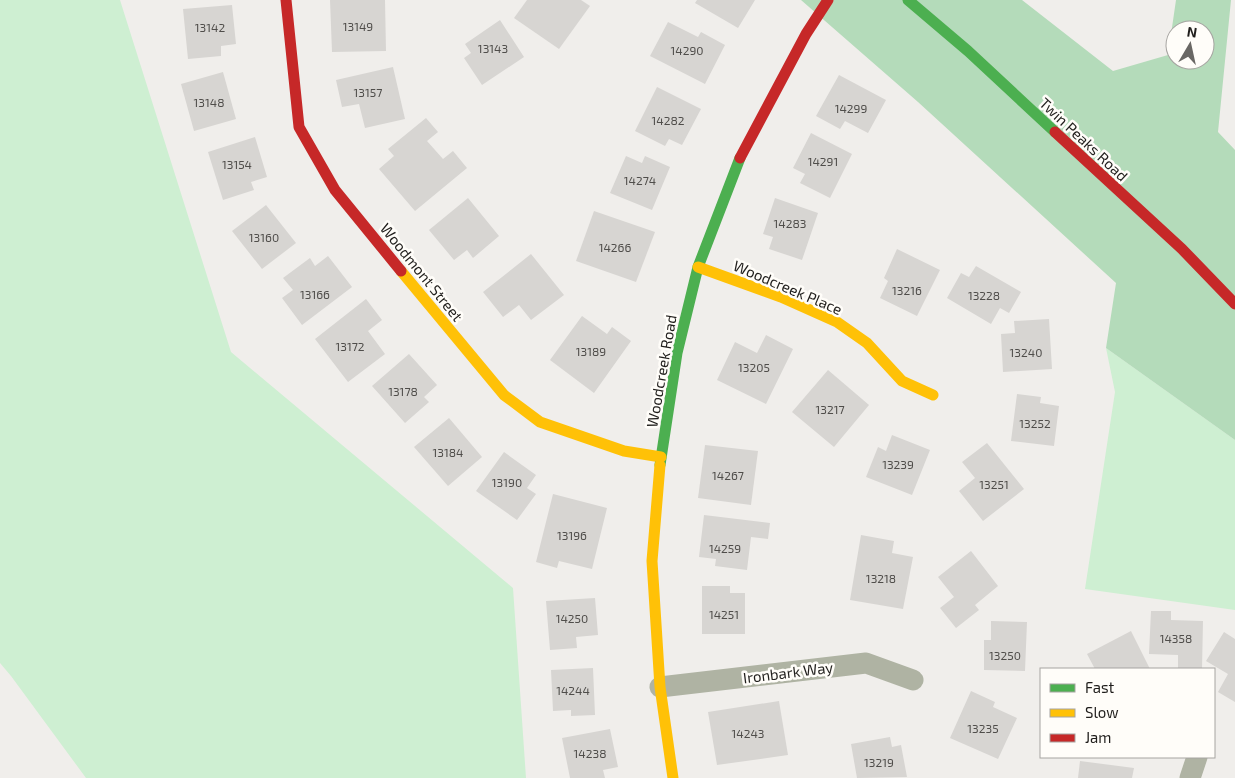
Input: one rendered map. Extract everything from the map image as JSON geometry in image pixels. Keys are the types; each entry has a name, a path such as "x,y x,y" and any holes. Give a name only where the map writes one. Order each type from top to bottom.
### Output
{"street":[{"name":"Woodmont Street","path":"286,0 299,127 335,190 504,395 540,422 624,451 661,457"},
{"name":"Woodcreek Road","path":"673,778 660,687 652,561 661,457 676,354 698,267 737,164 806,34 828,0"},
{"name":"Twin Peaks Road","path":"908,0 968,51 1182,249 1235,304"},
{"name":"Woodcreek Place","path":"698,267 782,297 837,322 867,343 902,382 933,394"},
{"name":"Ironbark Way","path":"660,687 866,663 913,680"},
{"path":"1190,778 1196,758"}],"green space":[{"path":"0,0 120,0 231,352 513,588 526,778 86,778 0,663"},
{"path":"801,0 1022,0 1113,71 1165,56 1165,70 1215,70 1215,20 1173,20 1176,0 1231,0 1218,132 1235,150 1235,440 1106,348 1116,283 918,102"},
{"path":"1106,348 1235,440 1235,610 1085,589 1115,392"}],"building":[{"path":"330,0 385,0 386,51 332,52"},
{"path":"527,0 581,0 590,6 559,49 514,18"},
{"path":"697,0 755,0 738,28 695,3"},
{"path":"232,5 236,44 221,46 221,56 188,59 183,9"},
{"path":"500,20 524,57 482,85 464,58 471,53 465,44"},
{"path":"668,22 698,37 701,32 725,45 705,84 650,56"},
{"path":"393,67 405,119 365,128 359,104 342,107 336,80"},
{"path":"223,72 236,119 194,131 181,84"},
{"path":"839,75 886,100 868,133 845,121 840,129 816,116"},
{"path":"657,87 701,109 682,145 669,139 665,146 635,131"},
{"path":"426,118 438,132 427,141 443,159 453,151 467,168 415,211 379,169 394,156 388,149"},
{"path":"811,133 852,154 830,198 800,183 805,174 793,168"},
{"path":"255,137 267,177 251,182 254,190 223,200 208,152"},
{"path":"626,156 642,163 645,156 670,167 652,210 610,193"},
{"path":"468,198 499,236 473,258 467,250 454,260 429,230"},
{"path":"775,198 818,213 802,260 769,249 773,237 763,234"},
{"path":"266,205 296,243 262,269 232,231"},
{"path":"594,211 655,232 636,282 576,261"},
{"path":"897,249 940,270 917,316 880,298 888,281 884,278"},
{"path":"531,254 564,295 531,320 519,305 503,317 483,292"},
{"path":"328,256 352,287 302,325 282,298 293,290 283,278 310,258 315,266"},
{"path":"976,266 1021,292 1009,313 1000,308 991,324 947,298 961,273 969,277"},
{"path":"366,299 382,320 368,331 385,354 348,382 315,339"},
{"path":"582,316 607,334 612,327 631,341 594,393 550,360"},
{"path":"1049,319 1052,369 1003,372 1001,334 1015,333 1014,321"},
{"path":"766,335 793,349 766,404 717,380 735,342 757,353"},
{"path":"409,354 437,385 424,397 429,402 405,423 372,386"},
{"path":"828,370 869,405 834,447 792,412"},
{"path":"1017,394 1041,397 1040,403 1059,406 1054,446 1011,441"},
{"path":"449,418 482,457 448,486 414,447"},
{"path":"892,435 930,450 912,495 866,477 878,447 886,451"},
{"path":"987,443 1024,489 983,521 959,491 975,478 962,462"},
{"path":"705,445 758,451 751,505 698,498"},
{"path":"504,452 536,475 527,488 536,494 517,520 476,491"},
{"path":"553,494 607,508 592,569 559,561 557,568 536,562"},
{"path":"704,515 770,523 768,539 751,537 747,570 715,566 716,559 699,557"},
{"path":"861,535 894,541 892,553 913,557 903,609 850,600"},
{"path":"971,551 998,586 975,605 979,610 956,628 940,608 954,597 938,577"},
{"path":"702,586 730,586 730,593 745,593 745,634 702,634"},
{"path":"595,598 598,635 576,637 577,648 550,650 546,601"},
{"path":"1151,611 1171,611 1171,620 1203,621 1202,668 1178,668 1178,655 1149,654"},
{"path":"991,621 1027,622 1025,671 984,670 984,640 991,640"},
{"path":"1131,631 1150,668 1094,668 1087,654"},
{"path":"1224,632 1235,639 1235,702 1218,692 1228,674 1206,661"},
{"path":"593,668 595,715 571,716 571,710 553,711 551,670"},
{"path":"971,691 995,702 993,707 1017,718 998,759 950,738"},
{"path":"779,701 788,755 717,765 708,712"},
{"path":"610,729 618,767 603,770 605,778 570,778 562,738"},
{"path":"890,737 892,747 901,745 907,777 857,778 851,744"},
{"path":"1080,761 1134,768 1132,778 1078,778"}],"traffic: fast":[{"path":"908,0 968,51 1055,132"},
{"path":"660,465 677,353 698,267 740,158"}],"traffic: slow":[{"path":"698,267 781,297 837,322 867,343 902,381 933,395"},
{"path":"401,271 504,395 540,422 624,451 661,457"},
{"path":"660,465 652,561 660,687 673,778"}],"traffic: jam":[{"path":"286,0 299,127 335,190 401,271"},
{"path":"740,158 806,34 828,0"},
{"path":"1055,132 1182,249 1235,304"}]}
